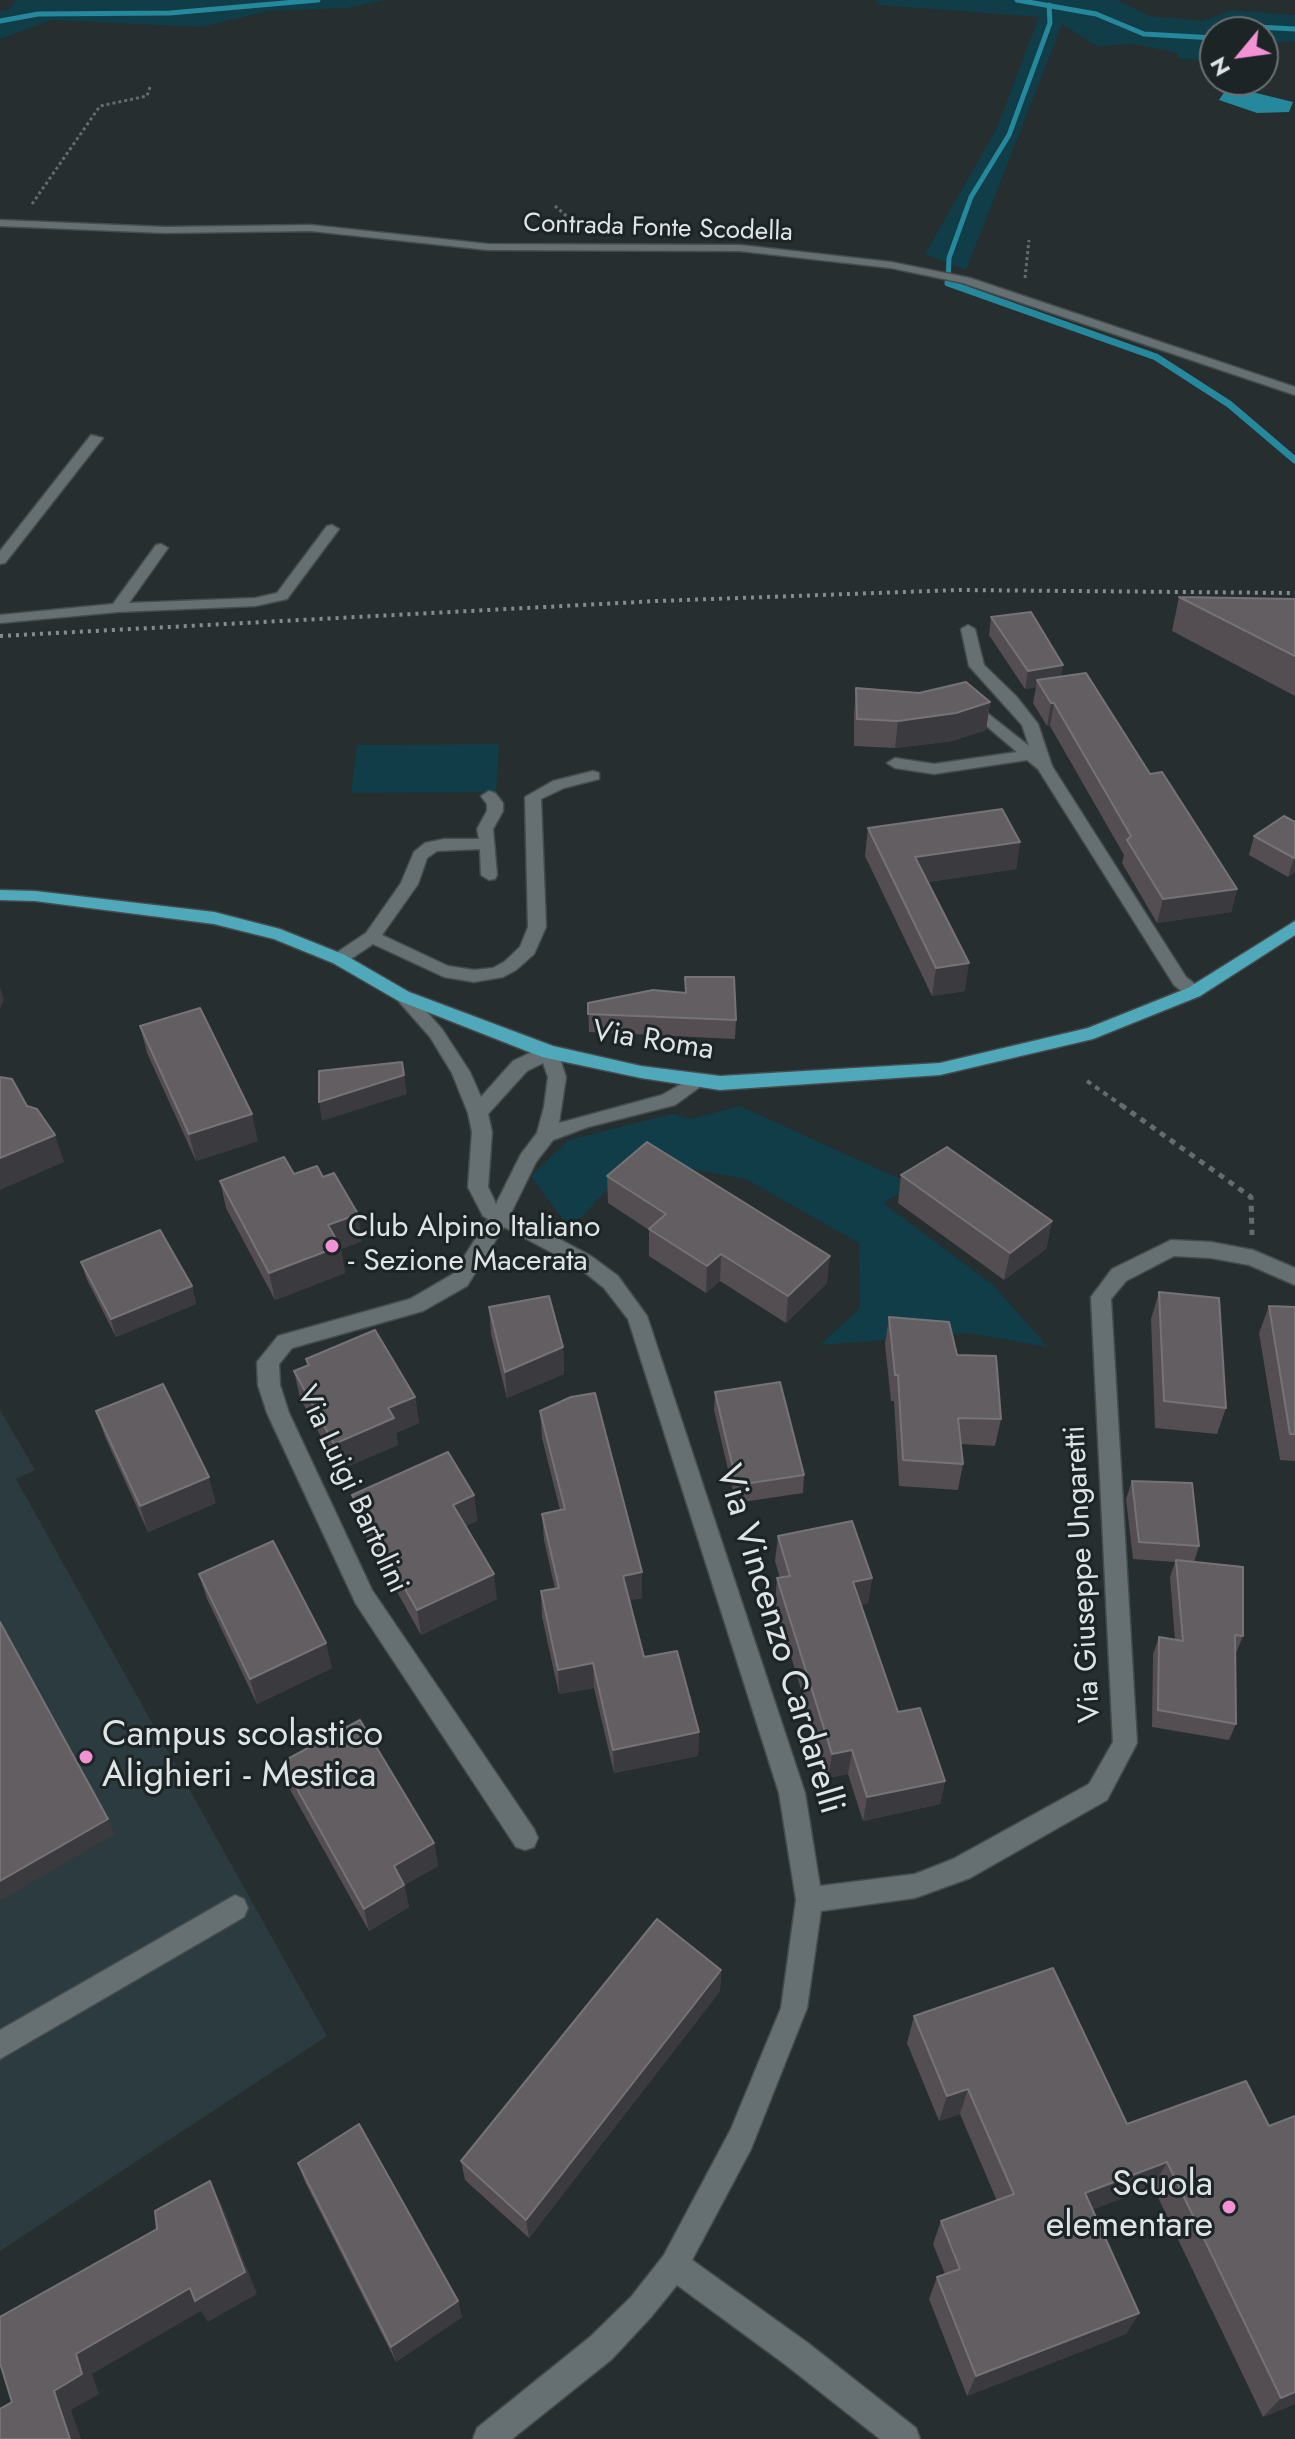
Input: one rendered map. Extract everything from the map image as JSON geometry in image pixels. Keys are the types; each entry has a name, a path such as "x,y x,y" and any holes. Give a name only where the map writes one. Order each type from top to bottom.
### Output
{"main road":[{"name":"Via Roma","path":"0,895 35,896 214,918 280,935 339,959 403,996 549,1052 699,1081 849,1077 940,1069 1093,1033 1194,992 1295,927"}],"street":[{"name":"Contrada Fonte Scodella","path":"0,223 165,230 311,228 488,247 740,248 931,272 966,280 1295,391"},
{"path":"0,560 96,438"},
{"path":"0,619 118,608 255,602 282,596 332,529"},
{"path":"118,608 161,548"},
{"path":"968,629 977,666 1018,698 1044,766 1171,968 1194,992"},
{"path":"953,704 966,701 1027,755 1044,766"},
{"path":"895,763 934,769 1027,755"},
{"path":"372,937 444,971 474,976 497,973 510,966 528,950 537,927 533,797 559,784 593,776"},
{"path":"489,796 495,803 495,811 485,829 489,875"},
{"path":"339,959 372,937 409,884 420,856 431,847 488,844"},
{"path":"403,996 445,1046 461,1072 478,1113 482,1132 478,1187 490,1211 499,1218 513,1184 546,1135 554,1107 557,1077 549,1052 520,1066 478,1113"},
{"path":"546,1135 584,1121 668,1100 699,1081"},
{"name":"Via Luigi Bartolini","path":"499,1218 460,1280 416,1305 285,1342 268,1362 269,1385 278,1413 364,1597 525,1838"},
{"name":"Via Vincenzo Cardarelli","path":"488,2439 601,2348 641,2307 674,2265 741,2139 794,2008 809,1900 792,1793 637,1316 611,1282 584,1261 499,1218"},
{"name":"Via Giuseppe Ungaretti","path":"809,1900 915,1886 961,1869 1098,1792 1125,1743 1101,1297 1119,1275 1171,1248 1211,1250 1253,1258 1295,1277"},
{"path":"0,2045 235,1908"},
{"path":"674,2265 797,2354 905,2439"}],"path":[{"path":"18,224 100,106 147,96 150,87"},
{"path":"1023,299 1029,240"},
{"path":"1087,1081 1251,1197 1253,1258"}],"shaded area":[{"path":"16,0 385,0 347,8 269,11 202,27 52,20 0,39 0,11 9,10"},
{"path":"874,0 1117,0 1150,16 1199,21 1199,60 1180,59 1177,53 1134,44 1097,46 1062,24 966,270 925,254 997,128 1039,17 880,5"},
{"path":"1232,10 1295,15 1295,42 1279,42 1279,16 1216,16"},
{"path":"499,744 496,792 351,793 357,745"},
{"path":"740,1106 913,1185 883,1203 993,1285 1048,1347 968,1333 820,1345 860,1308 859,1243 746,1179 636,1159 570,1229 531,1176 569,1140 672,1114 691,1119"},
{"name":"Campus scolastico Alighieri - Mestica","path":"0,1410 35,1470 16,1479 327,2036 0,2251"}],"water":[{"path":"1222,96 1268,96 1293,102 1289,112 1257,113 1219,100"}],"building":[{"path":"1179,597 1295,599 1295,656"},
{"path":"1031,612 1063,665 1028,671 991,617"},
{"path":"1086,673 1150,774 1162,772 1237,889 1163,899 1127,840 1131,836 1054,703 1051,703 1037,680"},
{"path":"966,682 990,702 956,713 898,721 857,719 856,688 919,693"},
{"path":"1002,809 1020,842 915,857 969,963 936,968 868,828"},
{"path":"1284,816 1295,822 1294,858 1254,836"},
{"path":"685,977 734,977 736,1020 588,1014 588,1003 653,990 686,993"},
{"path":"200,1008 252,1114 189,1134 140,1026"},
{"path":"402,1062 404,1075 319,1102 319,1071"},
{"path":"0,1077 12,1079 27,1106 37,1109 55,1135 0,1158"},
{"path":"647,1142 830,1256 788,1296 721,1254 707,1266 649,1229 666,1214 607,1176"},
{"path":"947,1147 1052,1221 1010,1253 901,1175"},
{"path":"284,1157 294,1174 317,1166 323,1177 334,1173 358,1214 328,1225 340,1246 269,1273 220,1181"},
{"path":"160,1230 192,1286 111,1319 81,1262"},
{"path":"1159,1292 1219,1298 1226,1408 1164,1401"},
{"path":"549,1296 563,1347 505,1372 489,1307"},
{"path":"1269,1306 1295,1307 1295,1434 1290,1434"},
{"path":"889,1317 949,1322 957,1355 996,1356 1001,1419 958,1418 963,1464 903,1460 898,1375 895,1375"},
{"path":"375,1330 415,1397 388,1408 394,1418 334,1444 294,1371 309,1365 306,1359"},
{"path":"780,1382 804,1475 737,1485 715,1392"},
{"path":"163,1384 209,1477 140,1506 96,1411"},
{"path":"595,1393 642,1572 623,1576 644,1657 677,1651 699,1732 613,1750 593,1663 558,1670 541,1591 559,1588 542,1514 565,1509 540,1411 571,1397"},
{"path":"448,1452 474,1495 453,1505 494,1574 417,1610 352,1495"},
{"path":"1132,1481 1192,1483 1199,1546 1139,1542"},
{"path":"852,1521 872,1578 853,1582 898,1712 920,1708 945,1781 867,1797 852,1750 832,1754 777,1578 790,1576 778,1536"},
{"path":"273,1541 326,1643 250,1679 199,1574"},
{"path":"1176,1560 1243,1567 1243,1636 1235,1635 1236,1724 1158,1710 1159,1637 1183,1641"},
{"path":"0,1622 108,1819 0,1881"},
{"path":"360,1720 434,1843 394,1866 404,1885 364,1909 282,1762"},
{"path":"657,1919 721,1970 526,2220 461,2161"},
{"name":"Scuola elementare","path":"1053,1968 1127,2124 1246,2081 1269,2126 1295,2116 1295,2392 1281,2398 1167,2162 1085,2193 1139,2313 976,2376 937,2277 960,2269 941,2221 1014,2194 968,2089 947,2096 914,2016"},
{"path":"359,2124 458,2301 391,2347 298,2163"},
{"path":"210,2181 245,2272 195,2301 190,2288 76,2354 82,2374 54,2391 70,2439 0,2439 0,2409 12,2402 0,2363 0,2317 157,2229 155,2211"}],"waterway":[{"path":"0,21 38,14 170,13 318,0"},
{"path":"1017,0 1049,6"},
{"path":"948,283 949,258 971,197 1009,135 1050,23 1049,6"},
{"path":"1049,6 1096,14 1144,34 1199,37"},
{"path":"1279,28 1295,29"},
{"path":"948,283 954,285"},
{"path":"948,283 1156,357 1229,404 1295,460"}],"railway":[{"path":"0,636 657,601 958,590 1295,593"}],"place":[{"name":"Club Alpino Italiano - Sezione Macerata","path":"332,1246"},
{"name":"Campus scolastico Alighieri - Mestica","path":"86,1757"},
{"name":"Scuola elementare","path":"1229,2207"}]}
